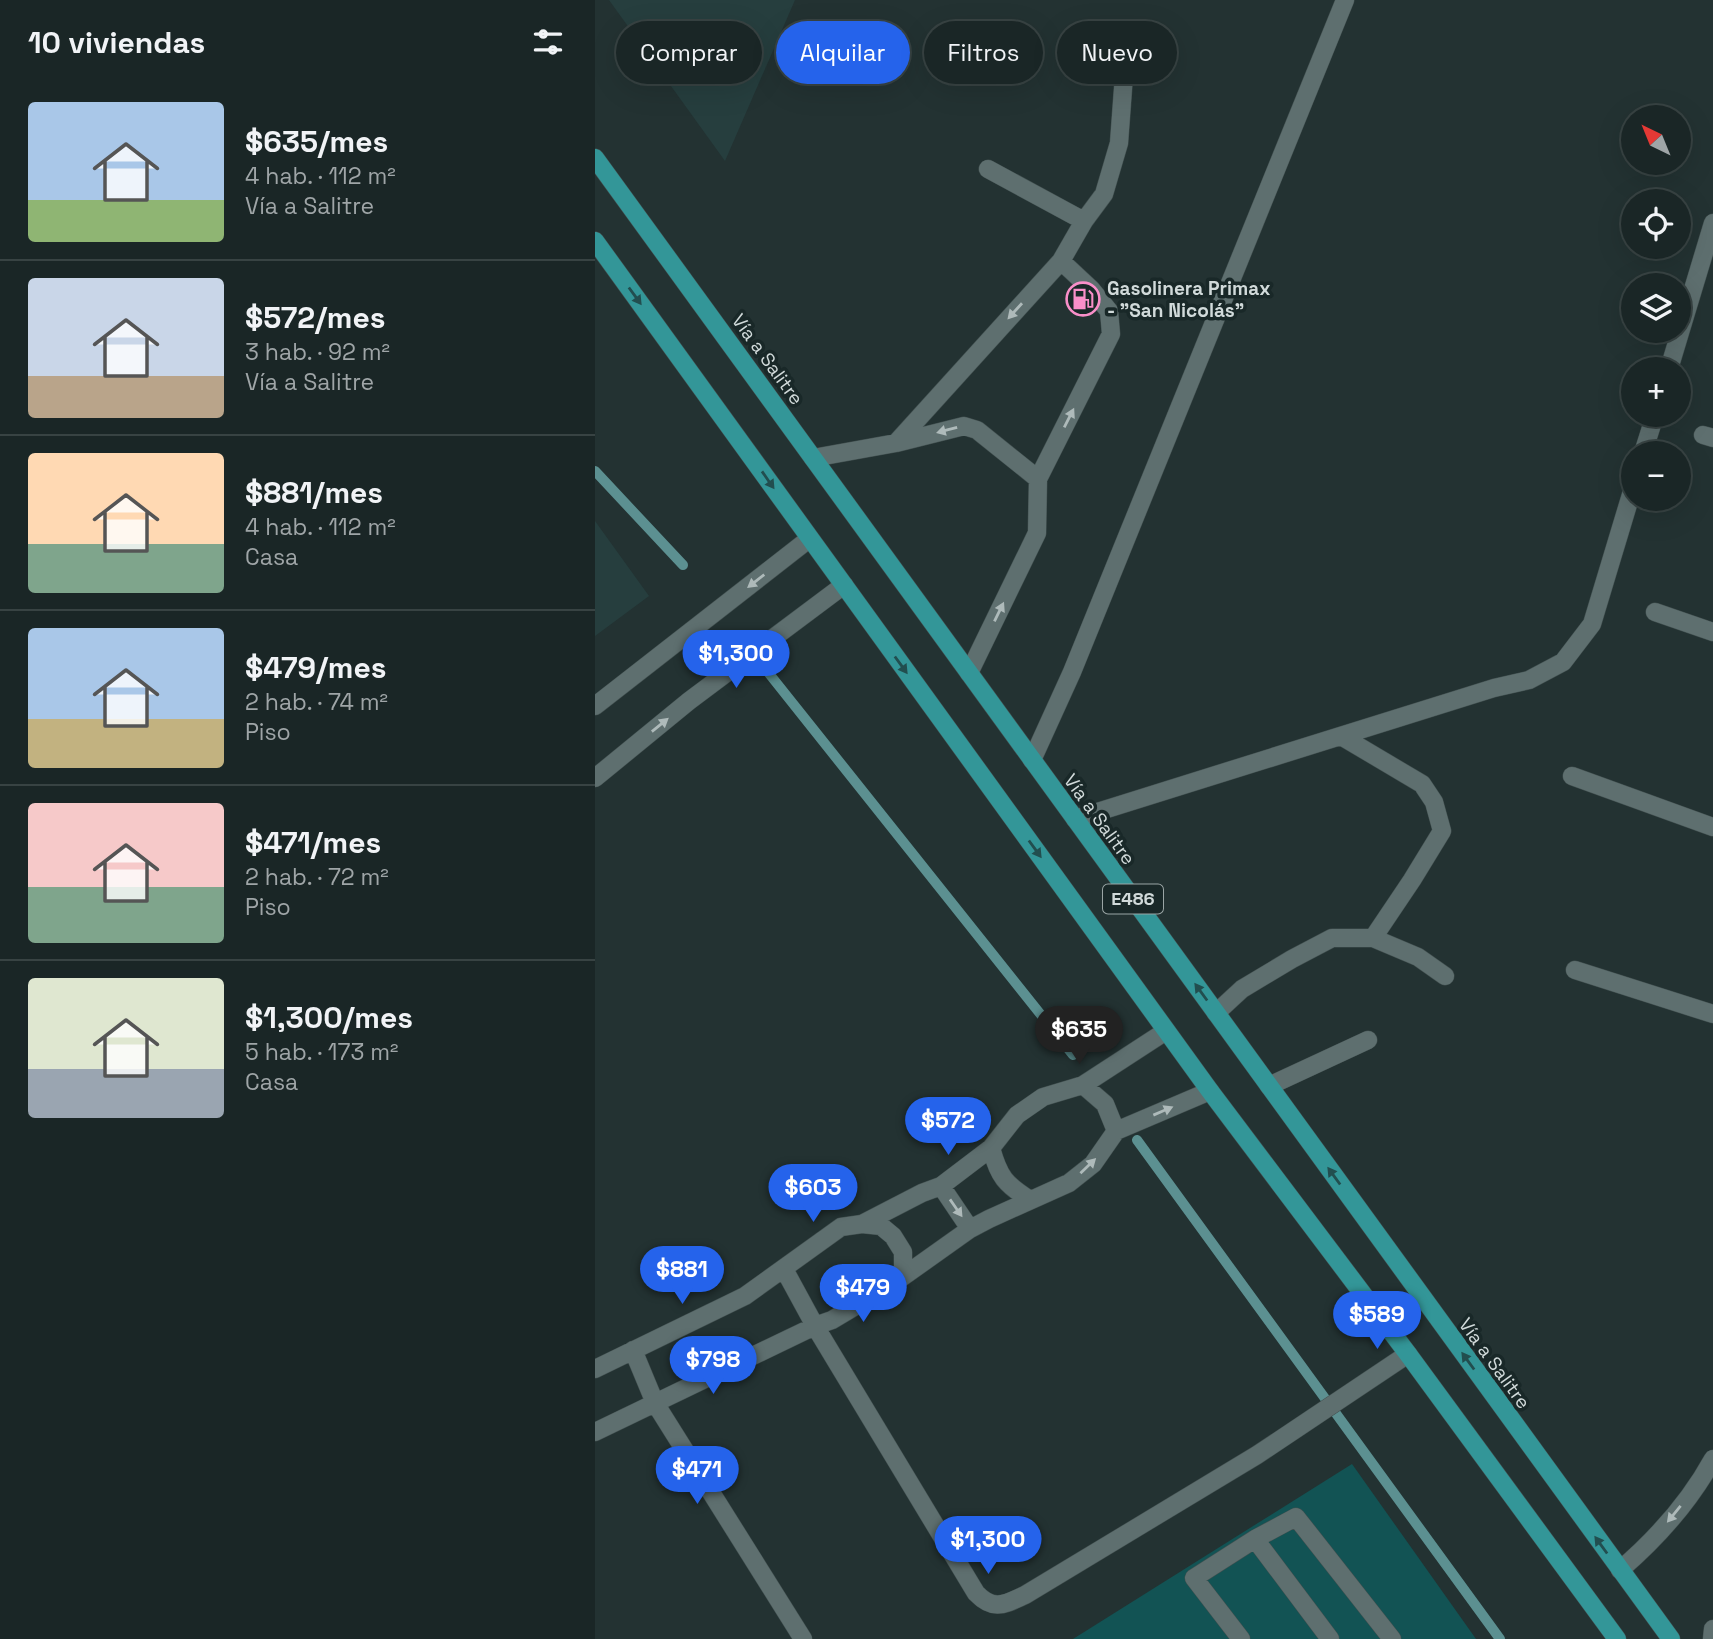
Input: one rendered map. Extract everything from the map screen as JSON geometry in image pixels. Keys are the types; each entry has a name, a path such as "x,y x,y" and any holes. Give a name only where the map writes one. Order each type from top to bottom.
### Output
{"main road":[{"name":"Vía a Salitre","path":"595,158 1671,1639"},
{"name":"E486","path":"595,241 1166,1031 1617,1639"}],"street":[{"path":"1033,760 1072,672 1345,0"},
{"path":"896,443 1061,261 1084,221 1104,194 1119,142 1123,84"},
{"path":"988,169 1084,221"},
{"path":"1673,357 1713,223"},
{"path":"969,673 1037,533 1038,479 1111,334 1109,311 1091,289 1061,261"},
{"path":"813,458 896,443 964,426 977,430 1038,479"},
{"path":"1075,819 1494,688 1528,680 1563,662 1592,624 1626,511"},
{"path":"595,706 810,539"},
{"path":"595,778 689,701 844,585"},
{"path":"1655,612 1713,632"},
{"path":"1341,736 1422,784 1434,802 1442,831 1373,938"},
{"path":"1572,776 1713,827"},
{"path":"1216,1013 1242,989 1332,937 1373,938 1418,957 1445,976"},
{"path":"1575,970 1713,1014"},
{"path":"862,1224 941,1186 991,1148 1017,1115 1043,1097 1083,1085 1166,1031"},
{"path":"1269,1086 1368,1040"},
{"path":"1083,1085 1105,1104 1116,1130"},
{"path":"595,1432 815,1325 832,1320 894,1283 970,1229 1069,1183 1093,1164 1116,1130 1210,1091"},
{"path":"991,1148 997,1170 1011,1188 1030,1200"},
{"path":"941,1186 970,1229"},
{"path":"595,1369 745,1296 841,1227 862,1224 881,1226 893,1236 903,1252 903,1268 894,1283"},
{"path":"784,1269 976,1593 991,1605 1003,1604 1025,1595 1301,1427 1408,1354"},
{"path":"633,1350 655,1403 803,1639"},
{"path":"1620,1570 1639,1554 1668,1521 1703,1476 1713,1458"},
{"path":"1241,1639 1194,1578 1255,1539 1297,1517 1392,1639"},
{"path":"1255,1539 1330,1639"},
{"path":"1712,1639 1713,1629"}],"shaded area":[{"path":"609,0 795,0 786,21 776,21 776,44 762,76 762,21 624,21"},
{"path":"670,84 758,84 725,161"},
{"path":"595,521 649,596 595,636"},
{"path":"1352,1464 1476,1639 1073,1639"}],"waterway":[{"path":"595,471 683,565"},
{"path":"767,671 1073,1055"},
{"path":"1137,1140 1500,1639"}],"place":[{"name":"Gasolinera Primax - \"San Nicolás\"","path":"1083,299"}]}
